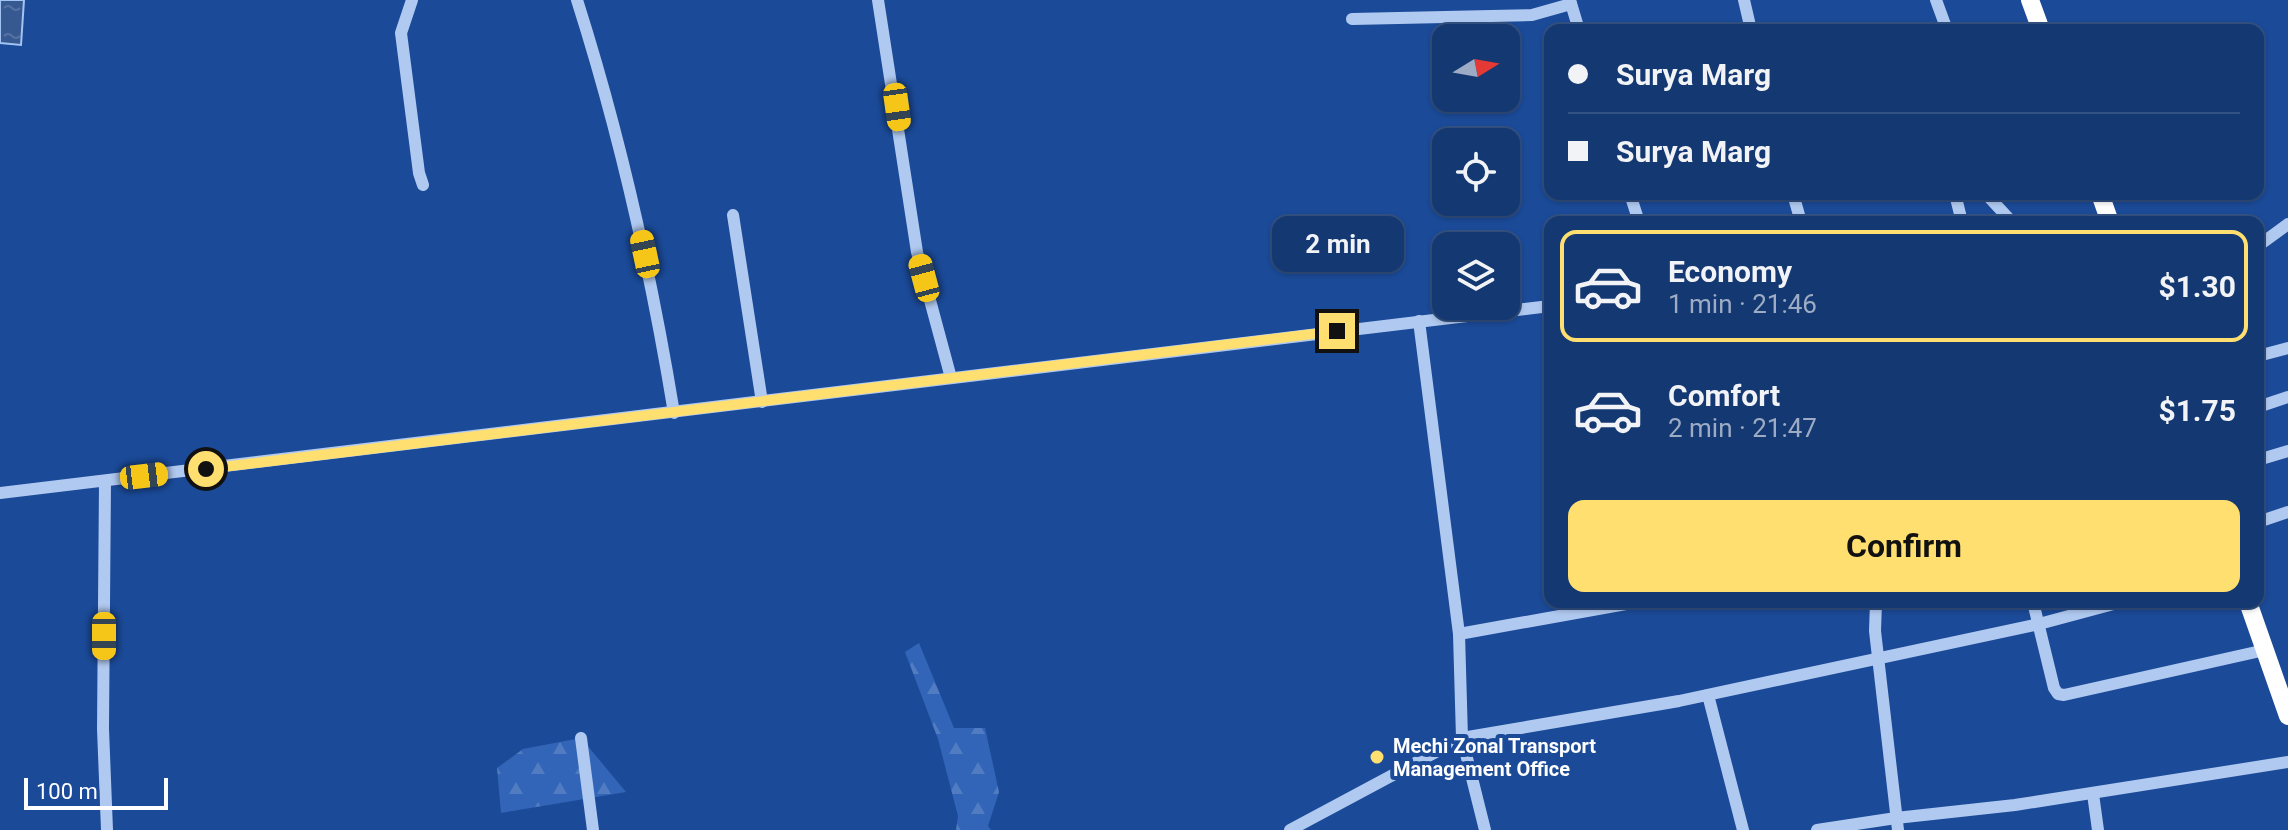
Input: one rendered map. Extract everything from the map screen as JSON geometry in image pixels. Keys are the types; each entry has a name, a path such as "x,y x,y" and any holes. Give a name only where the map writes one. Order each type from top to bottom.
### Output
{"highway":[{"path":"2030,0 2039,24"},
{"path":"2250,608 2288,716"}],"street":[{"path":"412,0 401,33 423,185"},
{"path":"577,0 624,158 674,413"},
{"path":"878,0 897,107 917,252 951,378"},
{"path":"1744,0 1750,24"},
{"path":"1936,0 1945,24"},
{"path":"1352,19 1532,15 1571,2 1577,24"},
{"path":"1992,200 2006,216"},
{"path":"733,215 762,402"},
{"path":"2264,242 2288,224"},
{"path":"0,493 1544,307"},
{"path":"1419,321 1459,634 1462,738 1485,830"},
{"path":"2264,354 2288,348"},
{"path":"2264,405 2288,397"},
{"path":"2264,458 2288,451"},
{"path":"105,481 103,729 107,830"},
{"path":"2264,520 2288,512"},
{"path":"1459,634 1604,608"},
{"path":"1876,608 1875,631 1897,824"},
{"path":"2035,608 2058,694 2265,650"},
{"path":"1290,830 1462,738 1708,695 2039,624 2099,608"},
{"path":"1708,695 1743,830"},
{"path":"581,738 593,830"},
{"path":"1817,830 1897,824 2288,762"},
{"path":"2093,794 2098,830"}],"green space":[{"path":"919,643 954,728 985,728 999,792 988,826 991,830 956,830 958,816 938,739 905,652"},
{"path":"581,738 626,792 501,813 497,768 523,749"}],"water":[{"path":"0,0 24,0 21,45 0,43"}],"place":[{"name":"Mechi Zonal Transport Management Office","path":"1377,757"}],"route":[{"path":"206,469 1337,331"}]}
